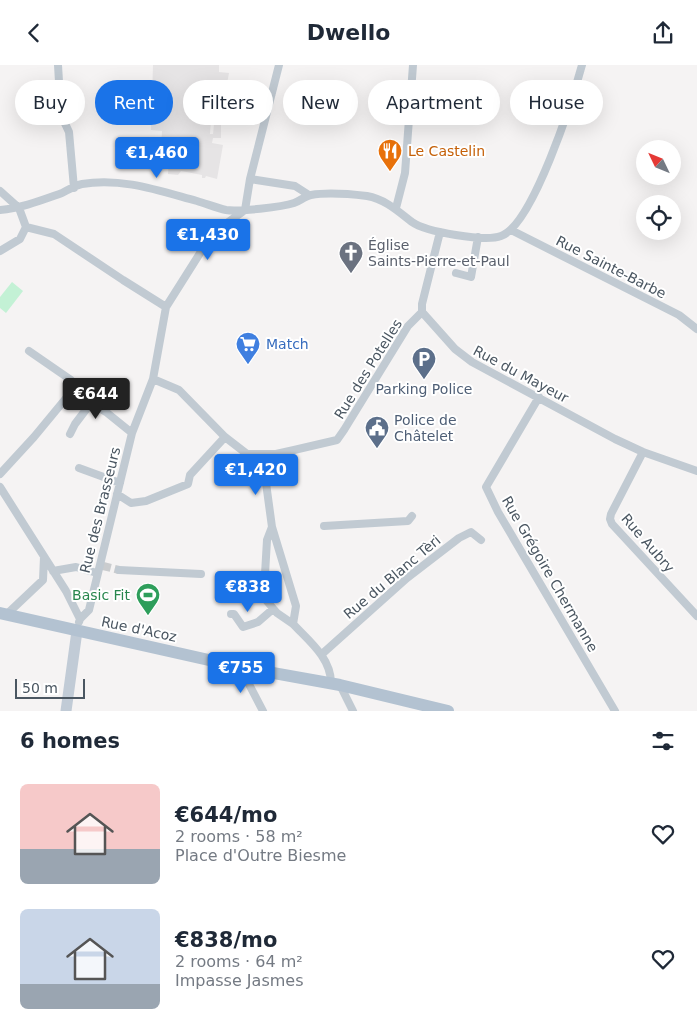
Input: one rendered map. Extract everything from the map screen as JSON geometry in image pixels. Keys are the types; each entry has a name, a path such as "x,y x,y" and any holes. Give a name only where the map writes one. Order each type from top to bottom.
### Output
{"main road":[{"name":"Rue d'Acoz","path":"2,617 78,625 240,667 336,684 448,711"}],"street":[{"path":"58,65 62,115 69,132 74,188"},
{"path":"26,227 54,234 166,307 202,250 220,228 245,210 250,179 278,65"},
{"path":"396,209 405,173 413,65"},
{"path":"0,210 19,207 81,184 125,182 227,210 245,210 293,203 309,195 370,196 396,209 414,224 440,232 478,237 501,236 511,230 532,199 551,159 575,93 582,65"},
{"path":"250,179 295,186 309,195"},
{"path":"0,191 19,207 26,227 20,239 0,251"},
{"name":"Rue Sainte-Barbe","path":"511,230 679,315 697,329"},
{"path":"422,312 422,304 440,232"},
{"path":"456,273 471,277 478,237"},
{"name":"Rue des Brasseurs","path":"78,625 90,610 132,433 153,379 166,307"},
{"name":"Rue du Mayeur","path":"422,312 463,356 643,452 697,471"},
{"name":"Rue des Potelles","path":"247,454 276,454 337,439 408,326 422,312"},
{"path":"0,474 72,391 71,380 29,351"},
{"path":"153,379 179,390 225,437 247,454 262,475 266,483 272,527 296,606 293,624"},
{"path":"72,391 106,412 132,433"},
{"name":"Rue Grégoire Chermanne","path":"539,397 486,487 498,512 615,711"},
{"path":"70,434 75,423 91,403"},
{"path":"117,494 131,503 146,501 188,484 190,475 225,437"},
{"name":"Rue Aubry","path":"643,452 610,519 612,524 697,616"},
{"path":"79,468 120,483"},
{"path":"0,487 66,591 78,625 66,711"},
{"path":"324,526 408,521 412,516"},
{"path":"272,527 267,540 265,574 260,593 273,609 293,624 322,654 336,684 353,711"},
{"name":"Rue du Blanc Tèri","path":"322,654 407,577 459,538 471,533 481,541"},
{"path":"2,617 43,580 44,557"},
{"path":"53,571 76,567 100,568"},
{"path":"119,570 201,574"},
{"path":"231,614 234,614 243,627 258,622 273,609"},
{"path":"240,667 262,711"}],"shaded area":[{"path":"153,65 219,65 219,72 229,73 228,80 183,80 183,125 211,125 210,134 213,134 214,125 221,125 221,138 213,138 212,143 223,145 217,179 206,176 202,178 202,175 181,171 178,175 168,174 170,146 161,145 162,131 151,130 151,125 173,125 173,80 153,80"}],"green space":[{"path":"12,282 23,291 6,313 0,308 0,297"}],"tunnel":[{"path":"103,566 119,570"}],"place":[{"name":"Le Castelin","path":"390,172"},
{"name":"Église Saints-Pierre-et-Paul","path":"351,274"},
{"name":"Match","path":"248,365"},
{"name":"Parking Police","path":"424,380"},
{"name":"Police de Châtelet","path":"377,449"},
{"name":"Basic Fit","path":"148,616"}]}
